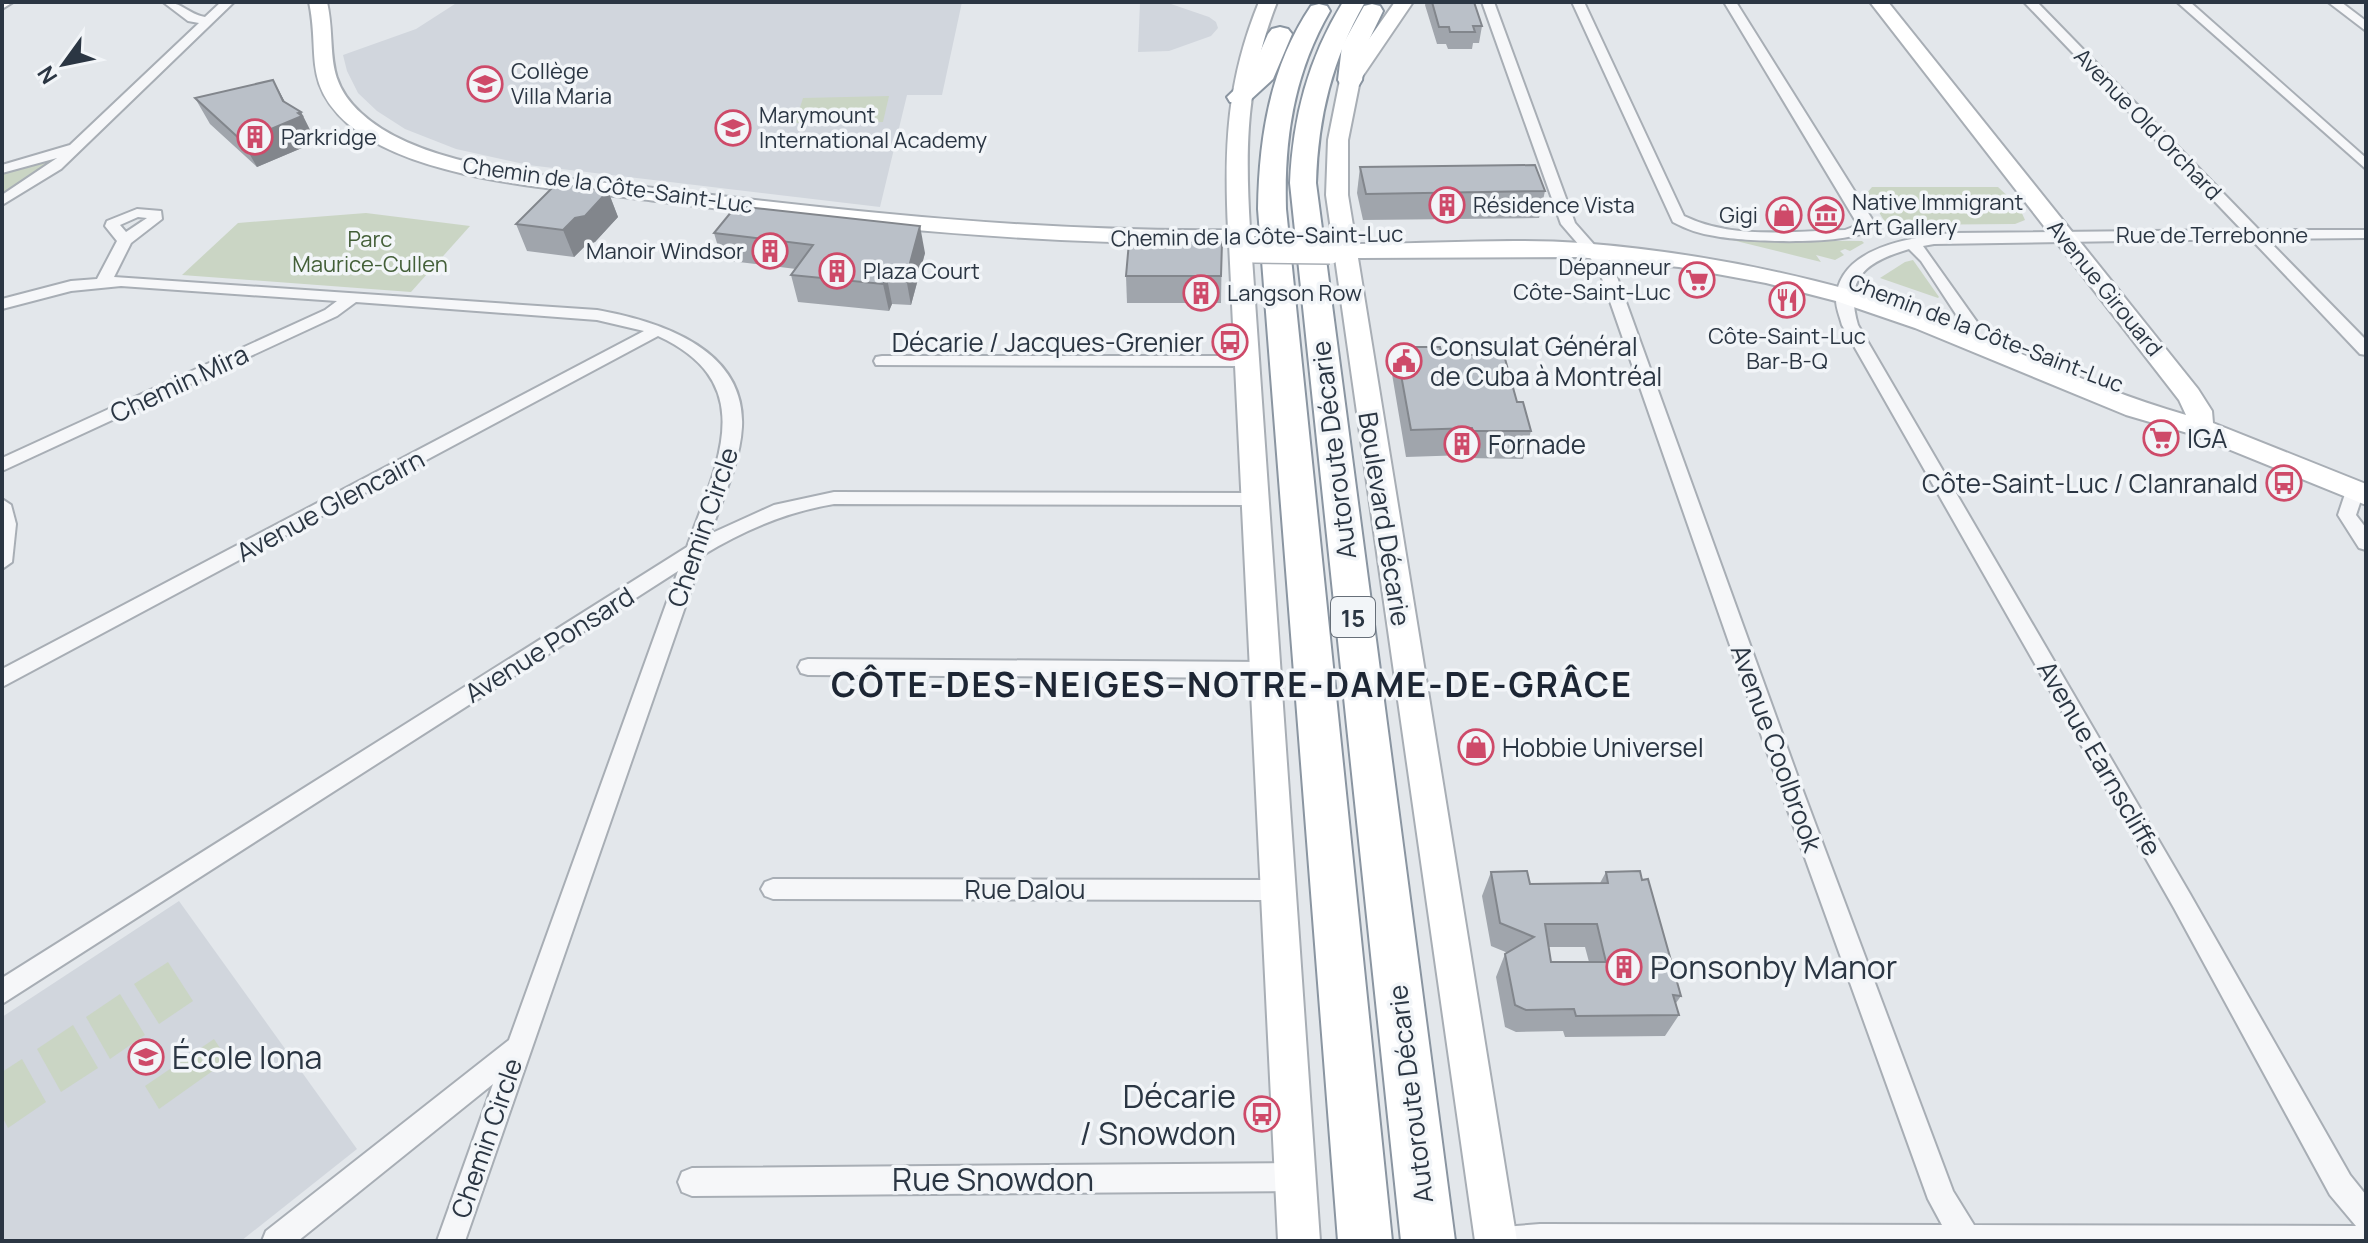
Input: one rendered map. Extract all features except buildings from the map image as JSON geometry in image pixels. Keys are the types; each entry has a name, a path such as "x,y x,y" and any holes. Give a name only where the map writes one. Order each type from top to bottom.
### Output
{"highway":[{"path":"1239,97 1261,79 1275,45 1300,2"},
{"name":"Autoroute Décarie","path":"1325,2 1292,67 1279,110 1273,154 1272,209 1365,1241"},
{"name":"Autoroute Décarie","path":"1354,2 1333,37 1311,97 1304,146 1303,183 1428,1241"},
{"path":"1350,80 1354,46 1378,2"}],"main road":[{"name":"Chemin de la Côte-Saint-Luc","path":"318,2 323,68 331,91 345,108 397,144 460,166 520,177 950,228 1053,246 1336,243 1594,251 1846,288 2135,409 2200,428 2361,493"},
{"path":"1268,2 1250,49 1239,97 1235,149 1246,243 1247,361 1299,1241"},
{"name":"Boulevard Décarie","path":"1404,2 1350,80 1337,155 1336,243 1496,1241"},
{"name":"Avenue Girouard","path":"1879,2 2189,395 2199,411 2200,428"},
{"name":"Chemin de la Côte-Saint-Luc","path":"1336,243 1577,234 1708,248 1969,322 2144,394 2200,428"}],"street":[{"path":"169,2 192,18 207,21"},
{"path":"2,201 49,172 228,2"},
{"name":"Chemin de la Côte-Saint-Luc","path":"1578,2 1675,215 1689,225 1743,233 1852,233 1864,229 1865,219 1730,2"},
{"name":"Avenue Old Orchard","path":"2030,2 2366,350"},
{"path":"2183,2 2366,165"},
{"path":"2334,2 2366,27"},
{"name":"Avenue Coolbrook","path":"1487,3 1568,224 1605,266 1783,768 1942,1199 1967,1240"},
{"path":"2,169 72,149"},
{"name":"Rue de Terrebonne","path":"1846,288 1875,257 1911,242 1953,237 2366,234"},
{"path":"104,281 125,240"},
{"path":"1911,242 1927,258 1969,322"},
{"name":"Chemin Circle","path":"2,304 55,289 104,281 597,315 635,321 657,330 708,362 723,380 733,402 732,441 451,1241"},
{"name":"Avenue Earnscliffe","path":"1846,288 1844,308 1850,325 2182,901 2340,1185 2366,1216"},
{"name":"Chemin Mira","path":"2,465 331,313 353,297"},
{"name":"Avenue Glencairn","path":"2,679 657,330"},
{"path":"882,361 1247,361"},
{"path":"2361,493 2347,515 2366,543"},
{"name":"Avenue Ponsard","path":"2,992 692,554 758,517 823,499 1255,499"},
{"path":"2,505 7,533 2,562"},
{"path":"808,667 1265,670"},
{"name":"Rue Dalou","path":"773,889 1278,890"},
{"path":"276,1241 517,1048"},
{"name":"Rue Snowdon","path":"692,1182 1295,1177"},
{"path":"1503,1241 1540,1238 2366,1240"}],"shaded area":[{"name":"Collège Villa Maria","path":"458,2 962,2 942,95 907,95 880,207 528,165 456,149 405,129 377,111 358,93 343,55 416,29"},
{"path":"1140,2 1171,4 1209,17 1218,28 1211,36 1169,51 1138,52"},
{"name":"École Iona","path":"179,901 357,1149 241,1241 2,1241 2,1017"}],"green space":[{"path":"889,96 883,122 795,123 803,98"},
{"path":"41,160 51,163 2,196 2,173"},
{"path":"1872,187 1998,187 2015,203 2008,203 2011,209 2020,209 2025,220 2015,224 1891,225 1885,222 1867,193"},
{"name":"Parc Maurice-Cullen","path":"366,213 470,226 411,292 182,275 238,223"},
{"path":"1732,240 1864,243 1850,251 1840,251 1844,255 1835,260 1816,255 1821,262"},
{"path":"1913,260 1939,297 1938,298 1880,278"},
{"path":"168,962 193,1001 159,1024 134,984"},
{"path":"120,994 145,1035 110,1059 86,1017"},
{"path":"73,1025 98,1068 61,1092 37,1049"},
{"path":"214,1039 228,1060 159,1109 145,1086"},
{"path":"22,1059 46,1102 8,1128 2,1116 2,1072"}],"place":[{"name":"Collège Villa Maria","path":"485,84"},
{"name":"Marymount International Academy","path":"733,128"},
{"name":"Parkridge","path":"255,137"},
{"name":"Résidence Vista","path":"1447,205"},
{"name":"Gigi","path":"1784,215"},
{"name":"Native Immigrant Art Gallery","path":"1826,215"},
{"name":"Manoir Windsor","path":"770,251"},
{"name":"Plaza Court","path":"837,271"},
{"name":"Dépanneur Côte-Saint-Luc","path":"1697,280"},
{"name":"Langson Row","path":"1201,293"},
{"name":"Côte-Saint-Luc Bar-B-Q","path":"1787,300"},
{"name":"Décarie / Jacques-Grenier","path":"1230,342"},
{"name":"Consulat Général de Cuba à Montréal","path":"1404,361"},
{"name":"IGA","path":"2161,438"},
{"name":"Fornade","path":"1462,444"},
{"name":"Côte-Saint-Luc / Clanranald","path":"2284,483"},
{"name":"Hobbie Universel","path":"1476,747"},
{"name":"Ponsonby Manor","path":"1624,967"},
{"name":"École Iona","path":"146,1057"},
{"name":"Décarie / Snowdon","path":"1262,1114"}],"district":[{"name":"CÔTE-DES-NEIGES–NOTRE-DAME-DE-GRÂCE","path":"1232,684"}]}
